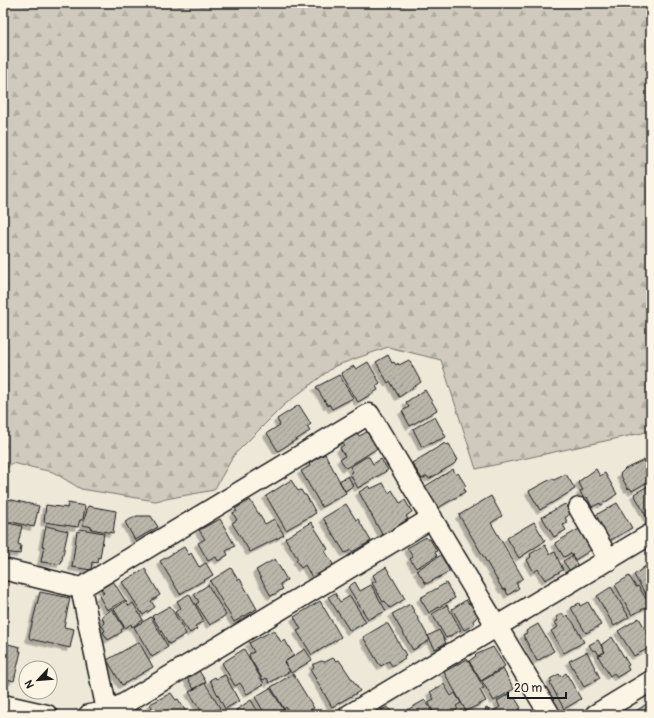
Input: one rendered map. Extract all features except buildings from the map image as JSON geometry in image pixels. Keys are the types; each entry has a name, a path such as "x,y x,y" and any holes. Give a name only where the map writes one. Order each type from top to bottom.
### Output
{"street":[{"path":"3,569 81,588 369,414 550,715"},
{"path":"579,508 609,560"},
{"path":"81,588 102,714 432,518"},
{"path":"349,715 651,534"},
{"path":"595,715 651,681"},
{"path":"3,705 47,715"}],"green space":[{"path":"3,3 651,3 651,431 476,469 441,360 388,347 335,366 284,405 234,455 214,490 155,501 81,489 53,472 12,463 3,471"}]}
